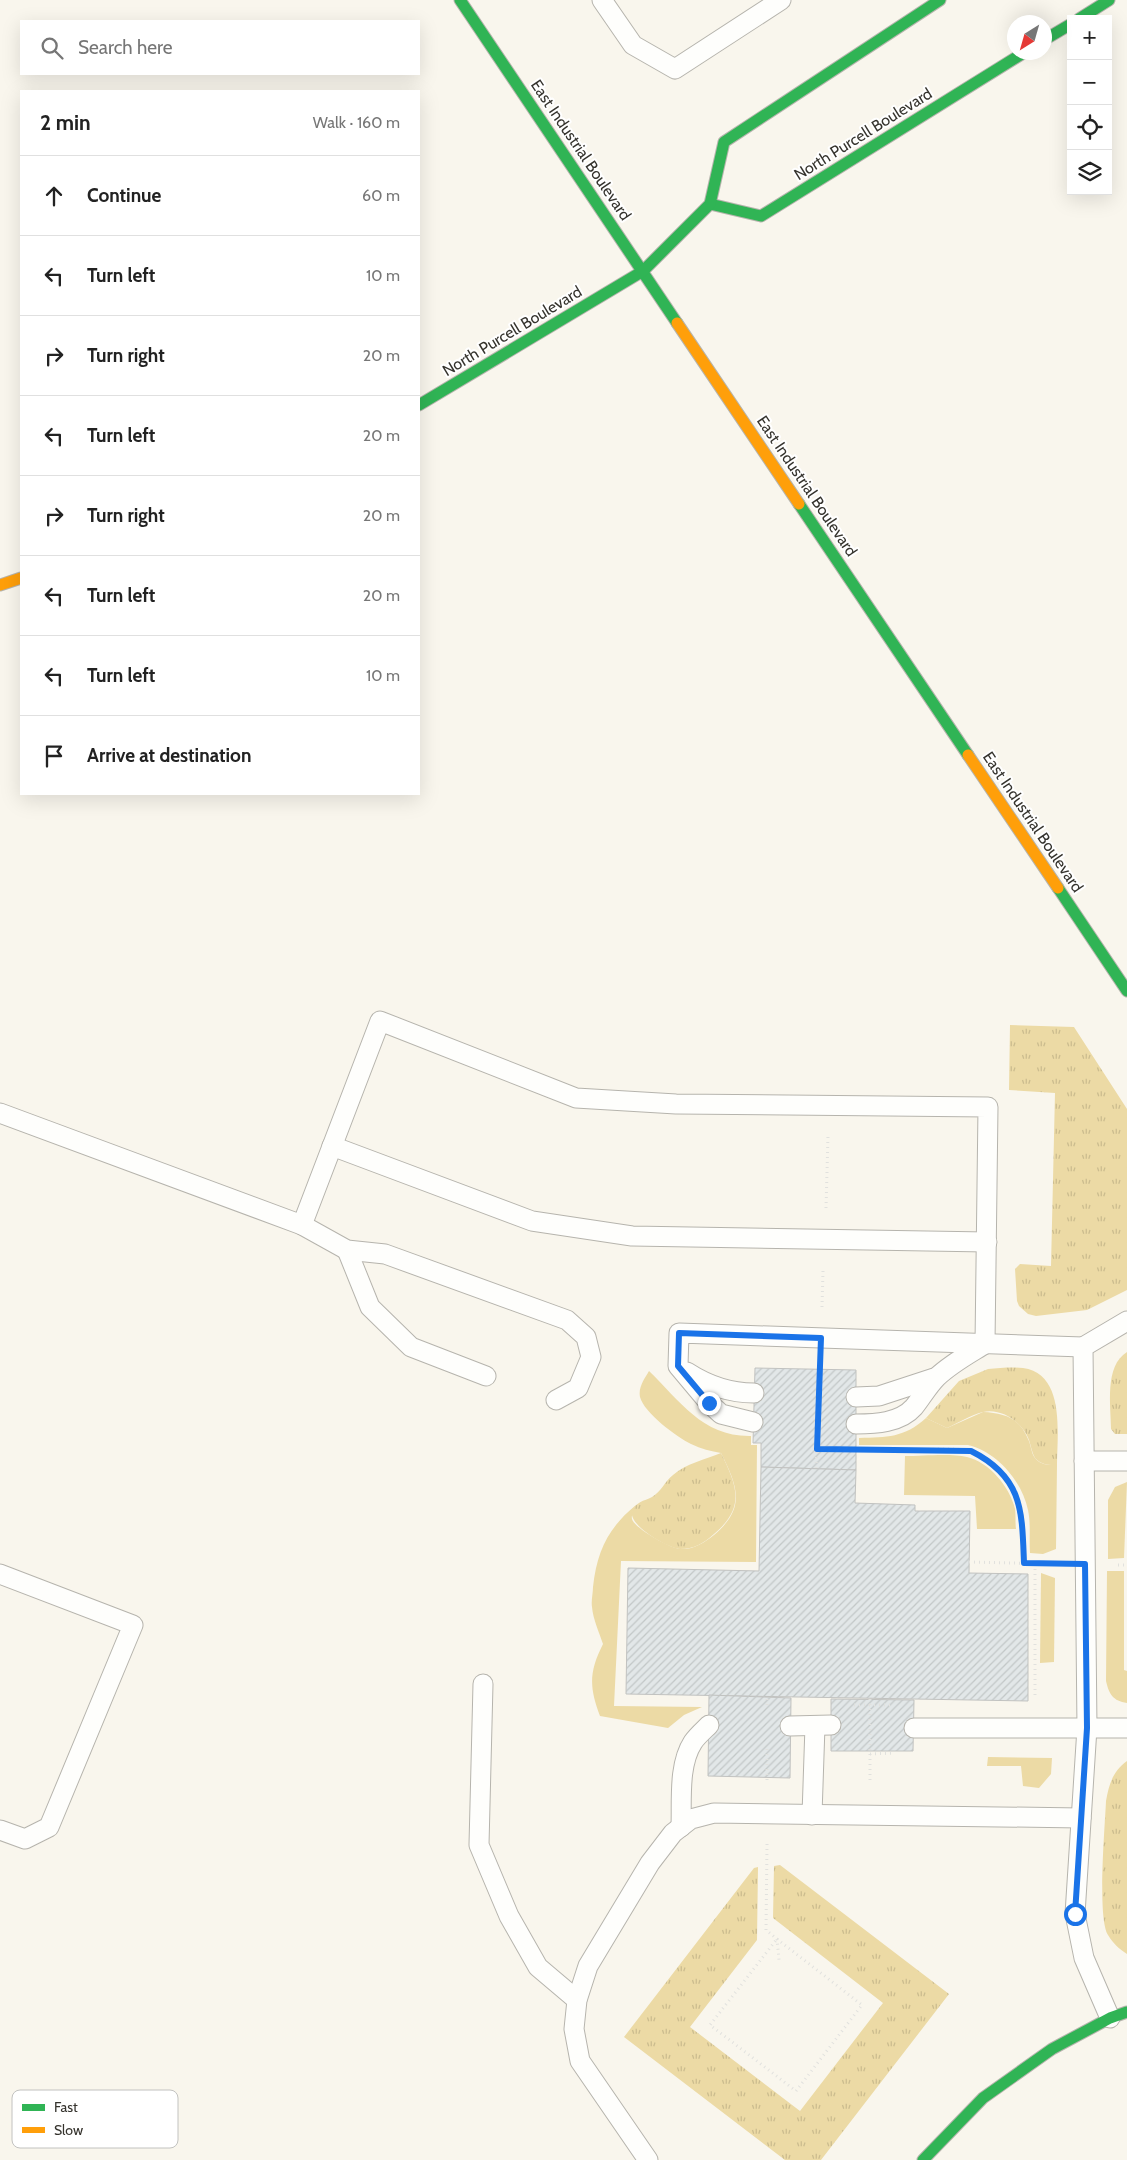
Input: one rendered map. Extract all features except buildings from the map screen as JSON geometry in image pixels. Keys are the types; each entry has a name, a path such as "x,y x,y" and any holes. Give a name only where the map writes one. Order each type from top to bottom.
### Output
{"street":[{"name":"East Industrial Boulevard","path":"460,0 1127,991"},
{"path":"710,204 724,142 940,0"},
{"path":"1085,15 1108,0"},
{"path":"1052,35 1067,26"},
{"name":"North Purcell Boulevard","path":"420,404 643,271 710,204 761,216 1012,60"},
{"path":"0,585 20,578"},
{"path":"923,2160 984,2098 1052,2049 1118,2015"}],"lane":[{"path":"602,0 633,45 675,68 781,0"},
{"path":"302,1225 380,1021 576,1098 676,1104 988,1107 985,1344"},
{"path":"0,1113 302,1225 347,1250 385,1254 567,1320 586,1337 590,1357 578,1388 556,1400"},
{"path":"332,1146 532,1221 632,1236 987,1242"},
{"path":"347,1250 370,1307 411,1347 486,1376"},
{"path":"753,1422 722,1414 709,1403 678,1366 679,1333 1083,1347 1127,1321"},
{"path":"856,1424 875,1424 900,1417 913,1408 937,1377 953,1364 985,1344"},
{"path":"1083,1347 1087,1728 1075,1914 1084,1958 1118,2015"},
{"path":"678,1366 695,1377 720,1388 740,1393 754,1393"},
{"path":"856,1397 879,1396 937,1377"},
{"path":"1084,1461 1127,1461"},
{"path":"0,1574 132,1625 49,1827 26,1839 0,1830"},
{"path":"483,1684 480,1845 509,1916 538,1967 577,2000"},
{"path":"681,1827 682,1782 686,1760 693,1742 709,1724"},
{"path":"790,1726 823,1726 812,1815"},
{"path":"914,1728 1127,1728"},
{"path":"648,2160 580,2061 574,2029 577,2000 588,1966 650,1862 673,1833 692,1819 714,1813 1081,1818"}],"path":[{"path":"816,1468 830,1106"},
{"path":"817,1449 846,1449"},
{"path":"904,1450 971,1451 986,1458 999,1470 1011,1484 1019,1500 1024,1563"},
{"path":"969,1562 1127,1565"},
{"path":"1035,1564 1035,1706"},
{"path":"767,1705 776,1705"},
{"path":"851,1705 899,1705"},
{"path":"777,1939 862,2004 796,2090 710,2025 777,1939"}],"green space":[{"path":"1010,1025 1074,1027 1127,1109 1127,1290 1087,1310 1036,1316 1028,1314 1019,1306 1017,1301 1015,1269 1020,1264 1051,1266 1055,1093 1009,1090"},
{"path":"1127,1352 1127,1434 1115,1434 1111,1429 1110,1387 1115,1367 1120,1358"},
{"path":"1023,1368 1037,1373 1046,1381 1053,1393 1058,1423 1057,1465 1045,1464 1037,1460 1022,1427 1004,1414 990,1411 983,1412 947,1428 926,1418 959,1381 988,1369"},
{"path":"649,1371 682,1405 706,1424 734,1435 751,1436 751,1445 757,1445 756,1562 621,1561 614,1706 702,1707 684,1715 668,1728 600,1716 592,1688 595,1663 603,1644 592,1605 597,1562 611,1532 618,1522 636,1505 632,1513 634,1523 653,1537 675,1548 685,1549 702,1543 724,1525 731,1516 736,1497 732,1476 721,1453 698,1447 685,1441 654,1417 643,1403 640,1397 640,1390"},
{"path":"983,1412 1004,1415 1016,1421 1025,1432 1035,1458 1045,1464 1057,1465 1056,1549 1043,1554 1030,1553 1029,1515 1025,1499 1007,1469 989,1454 968,1445 859,1445 859,1438 887,1437 903,1433 926,1418 947,1428"},
{"path":"721,1453 731,1476 736,1496 731,1515 703,1543 685,1549 674,1548 659,1541 637,1524 632,1512 638,1504 655,1495 670,1477 678,1471"},
{"path":"905,1456 960,1456 983,1464 991,1470 1008,1492 1015,1509 1016,1529 977,1529 975,1496 904,1495"},
{"path":"1127,1482 1124,1558 1108,1559 1108,1500 1115,1487"},
{"path":"1107,1571 1124,1571 1124,1670 1127,1671 1127,1703 1118,1701 1112,1696 1106,1681"},
{"path":"1041,1573 1055,1578 1054,1662 1040,1663"},
{"path":"988,1757 1052,1758 1051,1774 1039,1788 1023,1786 1021,1766 987,1766"},
{"path":"1127,1761 1127,1954 1116,1946 1108,1935 1105,1925 1102,1892 1106,1801 1112,1778"},
{"path":"780,1865 949,1994 821,2160 785,2160 624,2037 754,1868 758,1867 757,1940 690,2027 800,2111 883,2003 773,1918 774,1866"}],"traffic: fast":[{"path":"460,0 677,323"},
{"path":"420,404 643,271 710,204 724,142 940,0"},
{"path":"1085,15 1109,0"},
{"path":"1052,35 1067,26"},
{"path":"710,204 761,216 1012,60"},
{"path":"799,504 968,755"},
{"path":"1058,888 1127,991"},
{"path":"923,2160 983,2098 1052,2049 1110,2018 1127,2012"}],"traffic: slow":[{"path":"677,323 799,504"},
{"path":"0,585 20,578"},
{"path":"968,755 1058,888"}],"route":[{"path":"709,1403 678,1366 679,1333 821,1338 817,1449 971,1451 986,1458 999,1470 1011,1484 1019,1500 1024,1563 1085,1564 1087,1728 1075,1914"}]}
